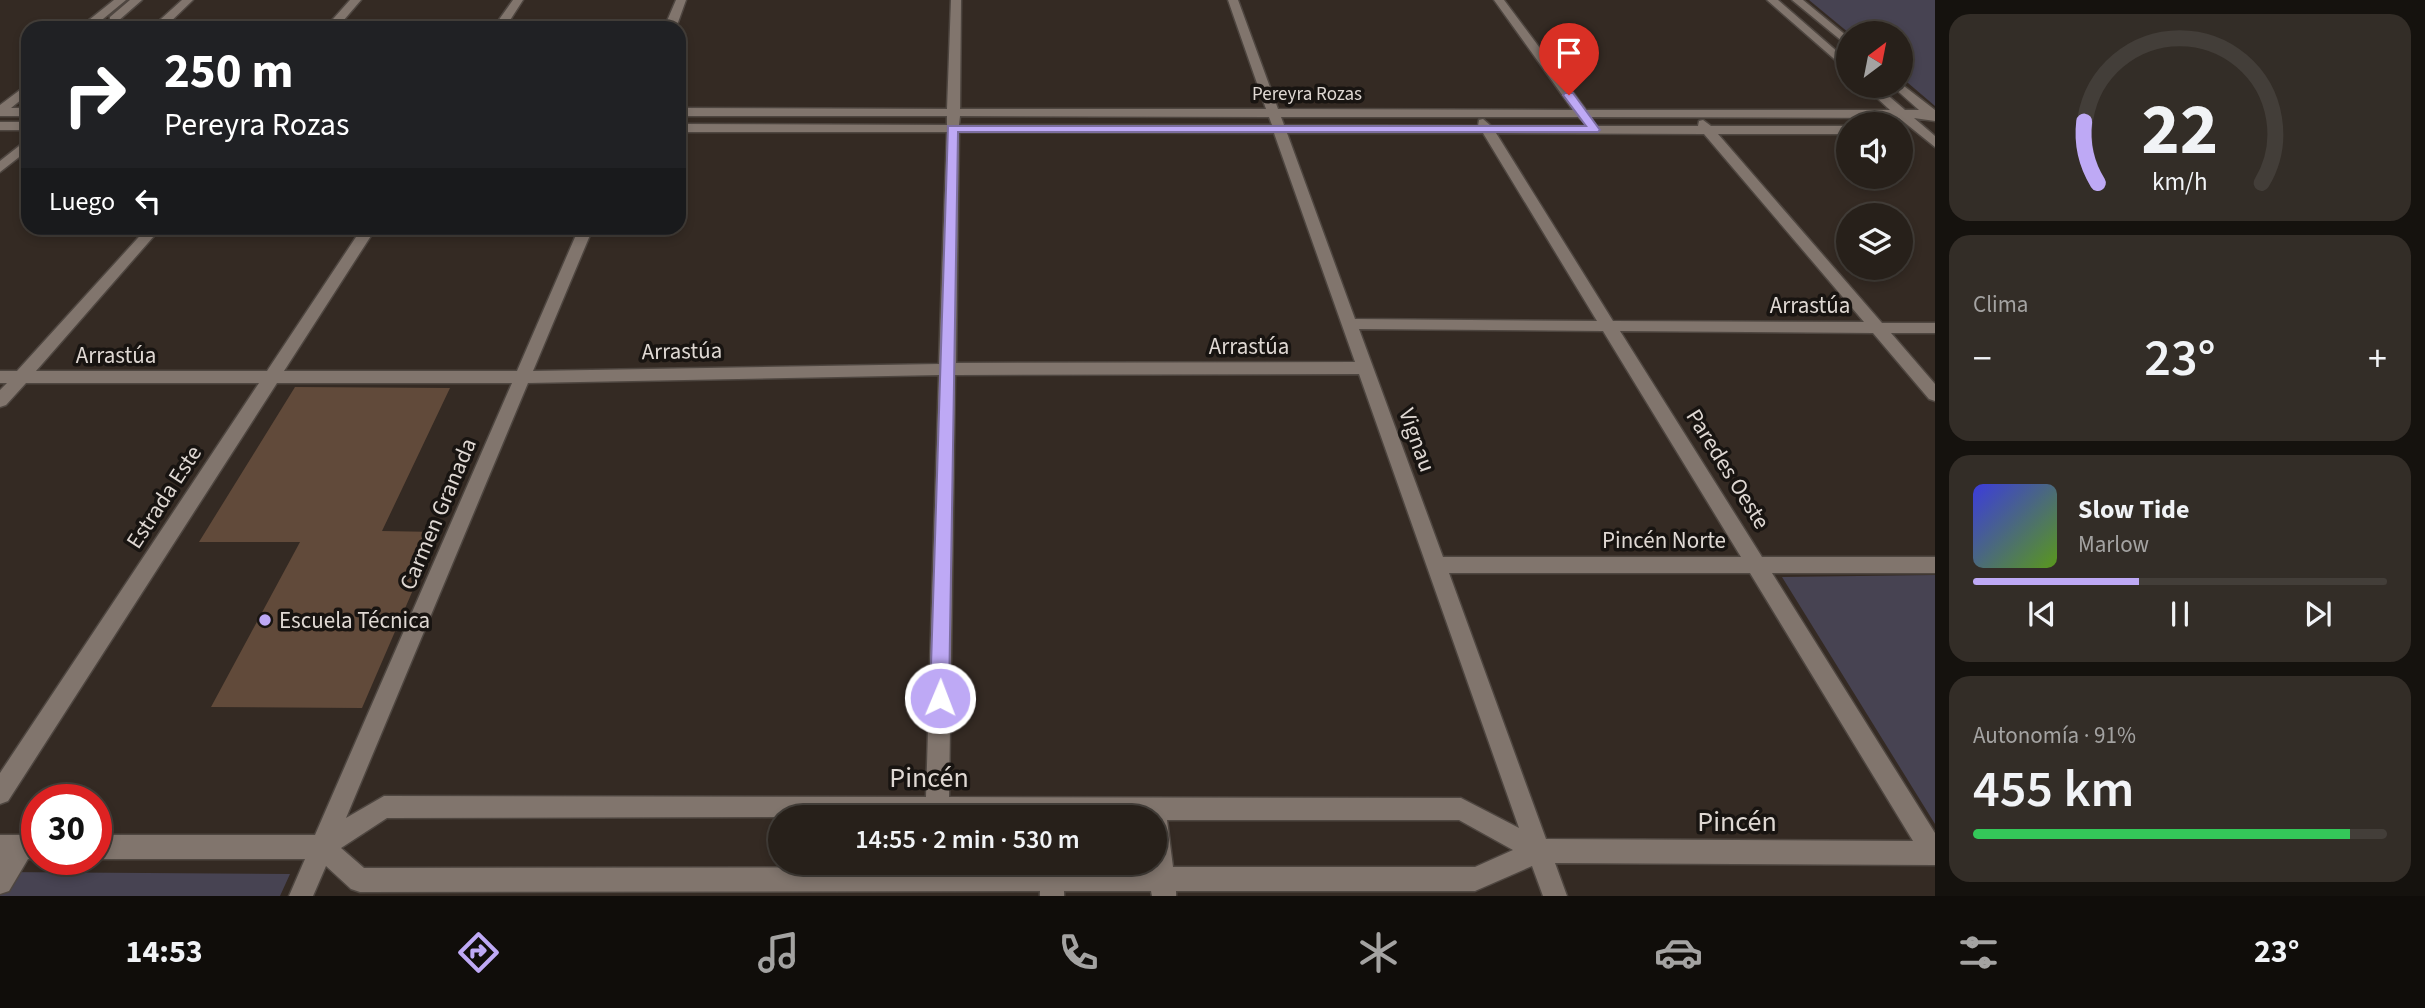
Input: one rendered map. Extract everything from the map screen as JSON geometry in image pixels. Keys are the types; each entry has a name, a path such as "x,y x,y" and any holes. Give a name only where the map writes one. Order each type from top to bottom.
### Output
{"street":[{"path":"94,21 121,0"},
{"path":"112,21 137,0"},
{"path":"165,21 188,0"},
{"path":"337,21 356,0"},
{"path":"504,21 518,0"},
{"path":"673,21 681,0"},
{"path":"937,805 956,0"},
{"name":"Vignau","path":"1233,0 1555,896"},
{"path":"1499,0 1594,130"},
{"path":"1772,0 1836,56"},
{"path":"1797,0 1836,33"},
{"path":"0,96 21,80"},
{"path":"0,111 21,94"},
{"path":"1884,98 1900,112"},
{"path":"1913,98 1934,115"},
{"path":"0,111 21,112"},
{"name":"Pereyra Rozas","path":"686,112 953,120 1276,121 1482,121 1583,114 1836,114"},
{"path":"1693,114 1935,395"},
{"name":"Pereyra Rozas","path":"1913,114 1934,115"},
{"name":"Pereyra Rozas","path":"686,128 953,120"},
{"name":"Pereyra Rozas","path":"1482,121 1594,130 1836,130"},
{"name":"Paredes Oeste","path":"1482,121 1934,853"},
{"path":"1913,124 1935,143"},
{"path":"0,126 21,126"},
{"path":"1913,130 1935,130"},
{"path":"0,168 21,149"},
{"path":"0,401 148,235"},
{"name":"Estrada Este","path":"0,793 364,235"},
{"name":"Carmen Granada","path":"302,896 583,235"},
{"name":"Arrastúa","path":"1349,324 1935,328"},
{"name":"Arrastúa","path":"0,377 523,377 947,369 1365,368"},
{"name":"Pincén Norte","path":"1435,565 1935,565"},
{"name":"Pincén","path":"768,811 384,807 322,847 360,880 768,873"},
{"name":"Pincén","path":"1167,808 1461,809 1538,851"},
{"path":"0,882 20,847"},
{"path":"112,847 322,847"},
{"name":"Pincén","path":"999,875 1163,887 1475,879 1538,851 1934,853"}],"shaded area":[{"path":"1809,0 1935,0 1935,106 1913,87 1913,21 1836,22"},
{"path":"1935,575 1935,824 1782,577"},
{"path":"0,872 21,872 21,875 290,874 280,896 0,896"}],"building":[{"path":"295,387 450,388 382,531 438,532 362,708 211,707 300,542 199,542"}],"place":[{"name":"Escuela Técnica","path":"265,620"}],"route":[{"path":"940,698 953,128 1594,130 1569,95"}]}
